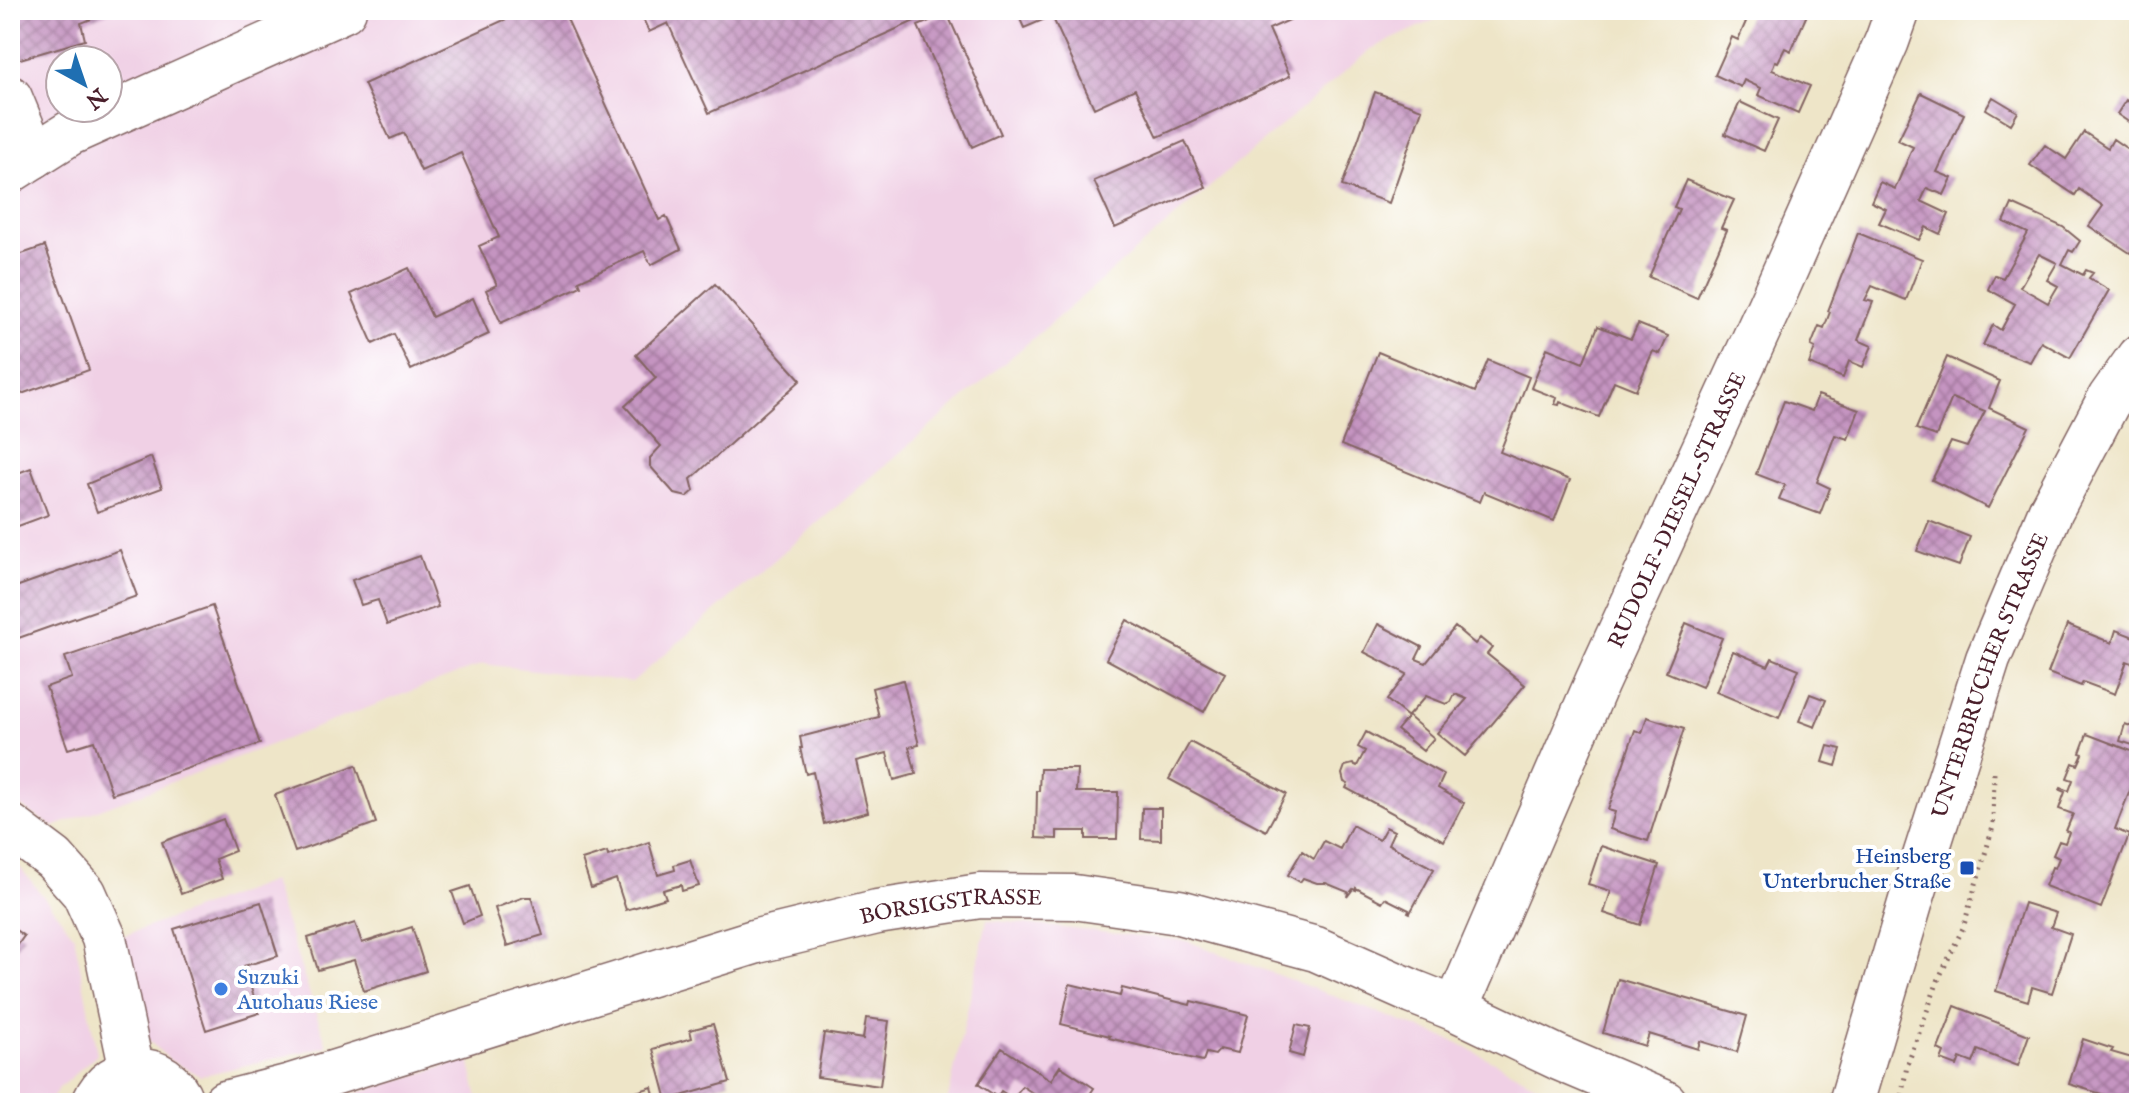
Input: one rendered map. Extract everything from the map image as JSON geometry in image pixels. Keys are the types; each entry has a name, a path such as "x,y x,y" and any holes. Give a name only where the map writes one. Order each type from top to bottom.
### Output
{"street":[{"path":"10,98 22,164 70,133 344,10"},
{"name":"RUDOLF-DIESEL-STRASSE","path":"1456,1009 1597,682 1769,307 1898,10"},
{"name":"UNTERBRUCHER STRASSE","path":"1851,1103 1912,897 1988,659 2051,510 2110,398 2139,357"},
{"path":"10,826 54,859 84,893 104,938 132,1071"},
{"name":"BORSIGSTRASSE","path":"225,1103 291,1086 757,941 877,912 980,896 1074,897 1179,912 1316,949 1665,1103"},
{"path":"94,1103 107,1082 132,1071 161,1077 173,1086 182,1103"}],"path":[{"path":"1900,1103 1907,1066 1939,978 1963,928 1993,827 1994,771"}],"shaded area":[{"path":"10,10 1456,10 1371,49 632,682 483,664 53,827 10,799"},
{"path":"10,860 19,866 74,935 97,1054 58,1089 49,1103 10,1103"},
{"name":"Suzuki Autohaus Riese","path":"272,881 327,1046 200,1076 171,1061 148,1040 118,938"},
{"path":"987,920 1187,941 1456,1042 1571,1103 947,1103"},
{"path":"469,1059 479,1103 324,1103"}],"building":[{"path":"14,10 115,10 81,23 85,40 71,44 44,44 44,52 10,62 10,24 18,22"},
{"path":"526,10 563,10 659,220 666,216 681,249 651,265 644,251 579,281 581,286 501,323 486,290 497,285 479,246 499,237 461,153 421,171 404,133 390,139 364,84"},
{"path":"639,10 685,10 687,15 698,10 939,10 709,113 668,23 649,32"},
{"path":"1016,10 1312,10 1269,29 1290,76 1158,137 1135,89 1094,108 1052,16 1024,28"},
{"path":"1751,10 1809,10 1791,51 1785,48 1772,70 1810,86 1798,113 1758,95 1761,88 1744,80 1741,87 1715,75 1732,37 1738,40"},
{"path":"947,13 1001,134 972,147 918,26"},
{"path":"1375,92 1422,109 1389,203 1342,186"},
{"path":"1921,93 1964,114 1937,172 1952,178 1944,195 1927,188 1921,201 1949,214 1940,234 1926,227 1919,240 1879,223 1886,209 1871,202 1880,182 1895,189 1913,147 1898,140"},
{"path":"1993,97 2018,112 2011,124 1986,109"},
{"path":"2126,100 2139,109 2139,129 2117,114"},
{"path":"1740,102 1778,120 1764,151 1725,134"},
{"path":"2084,132 2108,148 2113,139 2139,157 2139,240 2130,253 2089,226 2103,206 2079,189 2075,195 2030,165 2045,145 2066,159"},
{"path":"1185,141 1206,187 1115,228 1094,181"},
{"path":"1686,180 1734,200 1721,228 1727,230 1697,298 1649,277 1679,209 1674,207"},
{"path":"2012,204 2063,227 2080,241 2073,252 2069,250 2062,264 2083,275 2086,270 2093,273 2089,278 2109,290 2070,358 2041,342 2030,362 1983,345 1993,325 2001,330 2015,304 1988,289 1995,275 2003,278 2028,233 2004,222","holes":["2039,254 2057,263 2047,280 2058,286 2048,303 2020,287"]},
{"path":"1858,233 1922,259 1906,300 1872,286 1865,300 1873,302 1858,340 1872,346 1863,367 1849,361 1843,378 1809,364 1815,348 1811,346 1819,326 1824,328"},
{"path":"45,246 89,370 10,398 10,258"},
{"path":"409,268 432,317 473,298 489,334 411,370 394,334 373,344 351,294"},
{"path":"715,284 801,380 691,479 694,491 687,497 675,494 650,466 650,458 661,446 625,406 656,378 636,355"},
{"path":"1638,324 1668,336 1660,354 1653,351 1636,390 1614,381 1599,417 1560,402 1559,405 1555,404 1557,398 1531,388 1547,348 1583,363 1598,326 1631,339"},
{"path":"1378,352 1475,392 1488,360 1529,377 1500,452 1570,480 1554,521 1484,492 1480,502 1341,445"},
{"path":"1947,357 2000,381 1989,408 2029,427 1988,508 1932,480 1951,442 1967,447 1985,411 1952,398 1936,436 1916,429"},
{"path":"1818,395 1859,410 1848,439 1835,435 1817,482 1830,488 1820,514 1779,499 1785,485 1756,474 1784,401 1812,411"},
{"path":"151,457 162,488 97,512 87,484"},
{"path":"31,468 48,515 10,529 10,476"},
{"path":"1929,521 1970,537 1959,566 1917,551"},
{"path":"120,550 137,596 10,641 10,589"},
{"path":"420,556 438,607 387,625 378,600 361,605 352,580"},
{"path":"212,606 260,744 112,794 94,741 68,749 46,687 72,678 65,657"},
{"path":"1127,620 1225,673 1204,712 1106,659"},
{"path":"1686,623 1722,638 1702,687 1666,672"},
{"path":"1378,624 1422,647 1416,659 1426,663 1455,627 1475,644 1480,638 1492,648 1487,654 1525,685 1465,756 1437,733 1467,699 1455,694 1446,704 1426,696 1408,716 1434,738 1423,751 1397,730 1408,717 1387,700 1407,674 1364,652"},
{"path":"2067,625 2112,643 2116,630 2139,639 2139,666 2127,661 2115,694 2083,682 2081,686 2048,673"},
{"path":"1733,651 1768,666 1772,658 1799,669 1779,718 1716,692"},
{"path":"903,680 919,745 909,747 916,774 894,780 887,753 856,761 868,812 824,824 813,772 806,774 800,737 879,717 872,688"},
{"path":"1810,694 1826,700 1815,727 1799,721"},
{"path":"1647,717 1684,729 1648,841 1610,829 1615,812 1608,810 1635,730 1642,733"},
{"path":"2125,724 2139,729 2139,747 2120,741"},
{"path":"1366,732 1444,775 1438,788 1464,803 1444,841 1346,788 1348,784 1344,782 1342,774 1345,766 1357,766 1365,751 1358,747"},
{"path":"2087,734 2139,754 2139,767 2115,829 2129,835 2101,908 2045,886 2059,858 2053,855 2059,841 2065,843 2073,814 2059,809 2065,792 2060,790 2069,791 2073,780 2067,778 2073,763 2078,765 2083,754 2080,753"},
{"path":"1190,742 1286,794 1266,831 1169,779"},
{"path":"1828,746 1841,749 1836,766 1823,762"},
{"path":"356,765 376,823 295,852 275,795"},
{"path":"1040,769 1077,769 1076,792 1118,792 1117,839 1086,839 1086,831 1057,831 1057,839 1036,838"},
{"path":"1142,808 1161,808 1161,840 1141,839"},
{"path":"223,819 235,851 215,859 222,879 181,894 162,842"},
{"path":"1352,825 1379,840 1386,827 1394,831 1388,844 1434,869 1410,913 1385,898 1382,902 1356,888 1347,897 1348,892 1326,883 1303,878 1300,882 1288,875 1302,851 1314,859 1324,841 1340,849"},
{"path":"649,842 658,875 675,870 674,865 690,860 699,886 682,891 681,885 663,890 666,898 626,910 616,879 591,888 582,860 607,852 608,856"},
{"path":"1601,846 1659,865 1640,925 1604,913 1611,891 1588,884"},
{"path":"470,886 480,916 463,923 452,892"},
{"path":"531,897 543,935 507,946 495,908"},
{"path":"261,902 278,956 244,966 259,1013 206,1030 174,929"},
{"path":"2024,903 2056,913 2051,927 2071,934 2052,993 2032,987 2028,1001 1996,991"},
{"path":"355,923 362,943 412,927 426,971 364,991 354,960 318,970 308,938"},
{"path":"10,926 24,936 10,956"},
{"path":"1618,979 1747,1016 1737,1052 1700,1041 1698,1049 1649,1034 1645,1046 1603,1033"},
{"path":"1070,984 1120,996 1122,988 1248,1015 1238,1053 1220,1049 1215,1055 1206,1053 1203,1061 1061,1024"},
{"path":"1955,1006 2029,1035 2018,1066 1978,1050 1973,1063 1960,1058 1957,1066 1941,1060 1944,1052 1938,1049"},
{"path":"866,1018 889,1021 880,1086 817,1077 824,1033 863,1039"},
{"path":"713,1024 730,1082 667,1100 653,1049 692,1038 690,1030"},
{"path":"1296,1025 1310,1028 1303,1057 1289,1053"},
{"path":"2083,1039 2139,1060 2139,1095 2136,1103 2106,1103 2108,1096 2069,1084"},
{"path":"1002,1048 1051,1080 1060,1066 1094,1088 1084,1103 1051,1103 1022,1086 1013,1099 1001,1091 997,1097 978,1084"},
{"path":"652,1087 656,1103 637,1103 636,1092"}],"place":[{"name":"Heinsberg Unterbrucher Straße","path":"1967,868"},
{"name":"Suzuki Autohaus Riese","path":"221,989"}]}
